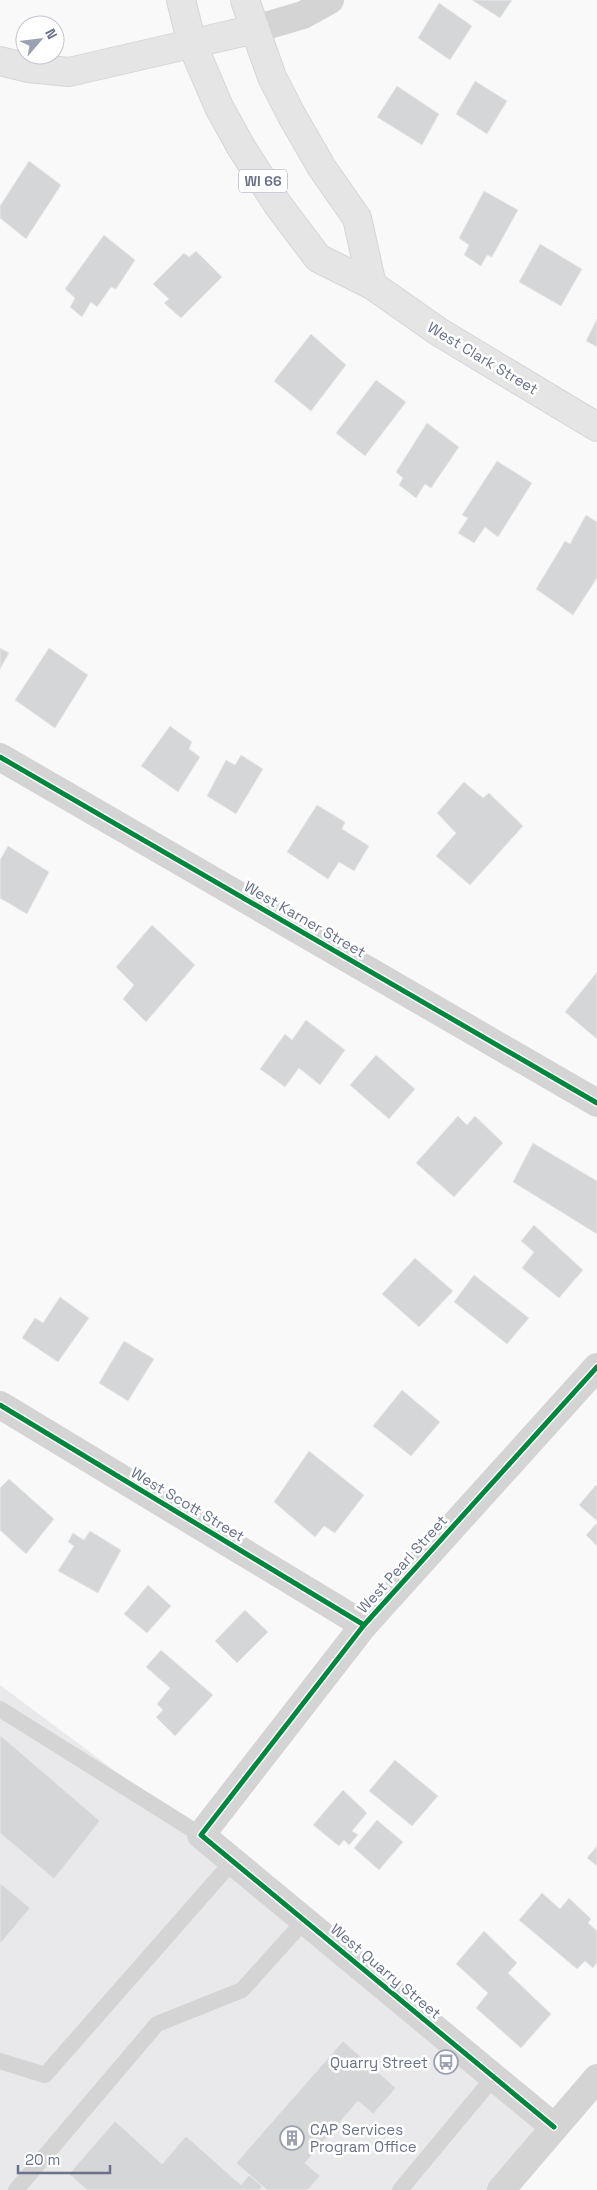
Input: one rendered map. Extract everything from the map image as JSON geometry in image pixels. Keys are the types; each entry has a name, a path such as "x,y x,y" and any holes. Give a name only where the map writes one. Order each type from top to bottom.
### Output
{"main road":[{"name":"West Clark Street","path":"181,0 192,44 219,107 278,205 318,258 372,285 439,332 597,427"},
{"path":"245,0 272,77 292,116 322,168 357,218 372,285"},
{"path":"0,61 28,68 69,72 255,29"}],"street":[{"path":"255,29 303,16 330,0"},
{"name":"West Karner Street","path":"0,757 597,1102"},
{"name":"West Pearl Street","path":"201,1835 364,1625 597,1367"},
{"name":"West Scott Street","path":"0,1404 364,1625"},
{"name":"West Quarry Street","path":"201,1835 554,2127"},
{"path":"501,2190 597,2078"}],"lane":[{"path":"0,1709 201,1835"},
{"path":"0,2061 45,2075 234,1861"},
{"path":"16,2190 157,2024 242,1990 305,1920"},
{"path":"400,2190 494,2077"}],"shaded area":[{"path":"0,1685 201,1835 554,2127 501,2190 0,2190"}],"building":[{"path":"472,0 512,0 500,18"},
{"path":"439,3 472,26 450,60 418,38"},
{"path":"475,81 507,101 487,134 456,114"},
{"path":"397,86 439,114 422,145 377,117"},
{"path":"29,161 61,185 26,239 0,218 0,206"},
{"path":"484,191 518,210 492,257 487,255 481,266 464,255 469,245 459,238"},
{"path":"104,235 135,260 116,289 111,287 97,307 91,302 82,317 70,307 75,298 65,289"},
{"path":"540,244 582,269 561,306 519,282"},
{"path":"196,251 222,277 181,318 164,303 169,299 153,284 184,253 189,257"},
{"path":"597,319 597,347 586,341"},
{"path":"311,334 346,365 311,411 274,381"},
{"path":"376,380 406,402 365,456 336,433"},
{"path":"427,423 459,447 431,488 425,484 416,498 399,485 403,478 396,472"},
{"path":"497,461 532,483 498,537 485,527 474,543 458,533 468,518 462,515"},
{"path":"586,515 597,522 597,578 573,615 536,589 565,541 570,544"},
{"path":"0,648 9,653 0,669"},
{"path":"49,648 88,675 55,728 15,700"},
{"path":"170,726 192,742 189,749 200,757 178,792 141,766"},
{"path":"241,755 263,769 236,814 207,796 226,760 235,765"},
{"path":"464,782 483,798 489,793 523,826 470,885 436,856 456,833 437,813"},
{"path":"317,805 345,822 342,829 369,846 354,871 339,862 328,879 287,852"},
{"path":"8,846 49,872 27,914 0,898 0,860"},
{"path":"152,925 195,965 146,1022 123,999 134,985 116,967"},
{"path":"597,972 597,1039 565,1012"},
{"path":"306,1020 345,1050 320,1085 299,1068 285,1087 260,1069 285,1034 292,1040"},
{"path":"376,1055 415,1089 389,1119 350,1085"},
{"path":"458,1116 467,1125 475,1116 503,1143 454,1197 416,1163"},
{"path":"533,1143 597,1181 597,1234 513,1182"},
{"path":"534,1225 583,1270 559,1298 522,1268 534,1252 521,1241"},
{"path":"415,1258 453,1291 419,1327 382,1294"},
{"path":"474,1275 529,1318 507,1344 454,1302"},
{"path":"60,1297 89,1318 58,1362 22,1338 35,1318 43,1323"},
{"path":"124,1341 154,1359 128,1401 99,1383"},
{"path":"402,1390 440,1422 411,1456 373,1426"},
{"path":"309,1451 364,1495 335,1533 324,1526 315,1537 274,1502"},
{"path":"9,1479 54,1519 26,1554 0,1530 0,1488"},
{"path":"597,1486 597,1521 579,1505"},
{"path":"597,1523 597,1546 586,1535"},
{"path":"90,1531 121,1550 98,1593 58,1571 74,1546 68,1542 73,1533 84,1540"},
{"path":"148,1585 171,1606 147,1633 124,1614"},
{"path":"245,1610 268,1632 237,1663 215,1641"},
{"path":"161,1650 213,1695 175,1736 156,1717 163,1710 157,1704 170,1688 146,1667"},
{"path":"0,1735 100,1821 54,1879 0,1833"},
{"path":"395,1760 438,1796 412,1826 369,1791"},
{"path":"343,1790 367,1813 352,1831 358,1835 349,1845 344,1840 339,1846 313,1825"},
{"path":"377,1820 403,1842 379,1870 354,1848"},
{"path":"597,1846 597,1866 587,1858"},
{"path":"0,1883 30,1908 0,1944"},
{"path":"542,1893 560,1909 569,1898 591,1919 588,1923 597,1931 597,1963 593,1968 585,1961 577,1969 519,1920"},
{"path":"484,1931 517,1963 508,1973 551,2014 521,2048 476,2008 488,1993 456,1964"},
{"name":"CAP Services Program Office","path":"343,2041 396,2088 373,2114 358,2101 305,2163 320,2176 308,2190 267,2190 236,2163"},
{"path":"115,2121 162,2164 186,2136 241,2185 249,2175 262,2186 260,2190 87,2190 69,2174"}],"cycle path":[{"path":"0,757 597,1103"},
{"path":"554,2127 201,1835 364,1625 597,1367"},
{"path":"0,1405 364,1625"}],"place":[{"name":"Quarry Street","path":"446,2062"},
{"name":"CAP Services Program Office","path":"292,2138"}]}
